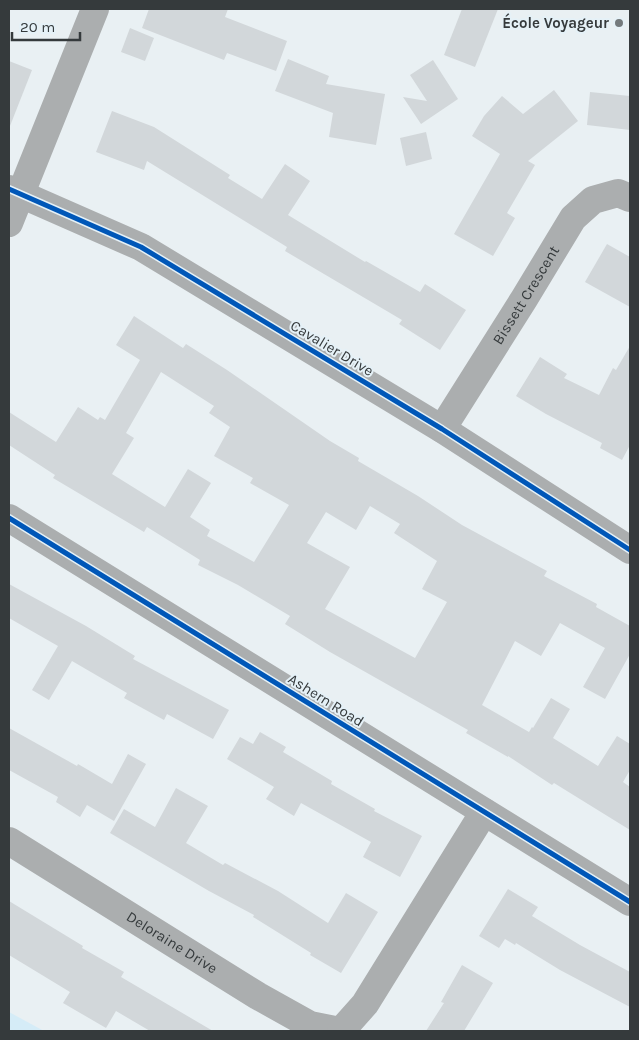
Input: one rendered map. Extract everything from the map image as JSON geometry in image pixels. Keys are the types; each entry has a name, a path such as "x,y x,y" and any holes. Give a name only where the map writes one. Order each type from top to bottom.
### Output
{"street":[{"path":"9,223 14,192 95,9"},
{"name":"Cavalier Drive","path":"14,192 141,247 442,428 630,550"},
{"name":"Bissett Crescent","path":"442,428 573,218 593,200 618,193 630,198"},
{"name":"Ashern Road","path":"9,518 630,902"},
{"name":"Deloraine Drive","path":"9,841 258,996 310,1025 341,1031 365,1004 484,812"}],"shaded area":[{"path":"9,1012 44,1031 9,1031"}],"building":[{"path":"149,9 228,9 225,17 287,41 276,71 227,53 224,60 142,28"},
{"path":"462,9 498,9 475,67 444,55"},
{"path":"130,28 154,38 145,61 121,52"},
{"path":"288,59 329,76 326,84 385,94 376,145 329,137 333,113 275,91"},
{"path":"433,60 458,99 421,124 403,97 427,101 410,75"},
{"path":"9,61 32,70 10,126 9,126"},
{"path":"554,90 578,121 528,161 535,165 507,213 515,218 493,256 454,234 500,154 472,136 484,116 502,96 523,114"},
{"path":"590,92 630,96 630,130 587,125"},
{"path":"112,111 154,127 230,175 228,178 262,199 285,164 310,181 288,215 365,262 420,292 425,284 466,310 440,350 399,324 402,320 285,251 287,247 147,161 144,170 96,152"},
{"path":"426,132 432,159 406,166 400,138"},
{"path":"607,244 630,257 630,307 585,282"},
{"path":"134,316 183,348 186,344 330,441 359,458 358,461 418,496 462,525 547,571 544,576 597,604 596,607 630,626 630,654 605,699 583,687 605,648 560,623 541,656 515,641 482,705 529,732 551,698 570,709 553,738 598,766 617,736 630,744 630,770 623,782 630,787 630,830 554,783 552,785 508,756 466,733 468,730 330,652 285,624 290,616 238,585 198,565 200,560 147,527 144,532 53,478 55,475 9,445 9,412 56,442 78,407 98,420 100,417 105,420 140,360 116,345","holes":["161,372 214,406 209,413 230,427 214,456 253,478 250,483 289,505 254,562 207,536 210,530 190,517 211,483 188,469 165,507 112,474 134,438 126,433","370,506 400,524 394,533 437,561 422,589 447,602 415,658 325,609 350,567 307,543 326,512 356,530"]},
{"path":"630,346 630,445 622,460 600,448 602,443 516,396 540,357 567,374 564,378 599,395 613,368 616,370"},
{"path":"9,584 86,626 135,656 133,659 229,710 213,739 167,714 164,720 124,698 127,693 72,661 49,700 32,690 58,646 9,618"},
{"path":"9,728 112,784 128,754 146,764 114,821 87,805 80,817 56,802 58,797 9,770"},
{"path":"260,732 286,747 283,752 332,781 331,784 375,809 374,811 422,836 400,877 363,857 371,842 301,803 294,816 266,799 274,787 227,759 240,737 253,744"},
{"path":"176,788 208,806 186,843 223,865 225,863 278,891 328,923 346,893 378,912 341,973 253,917 254,915 110,833 124,809 155,827"},
{"path":"508,889 538,907 532,916 630,972 630,1007 560,970 516,943 515,945 505,939 499,948 479,936"},
{"path":"9,901 83,946 82,948 124,972 121,977 213,1031 150,1031 116,1011 106,1028 63,1003 70,992 9,955"},
{"path":"462,965 493,983 464,1031 426,1031 444,1003 441,1002"}],"cycle path":[{"path":"9,189 141,247 442,429 630,550"},
{"path":"9,518 630,902"}],"place":[{"name":"École Voyageur","path":"619,23"}]}
